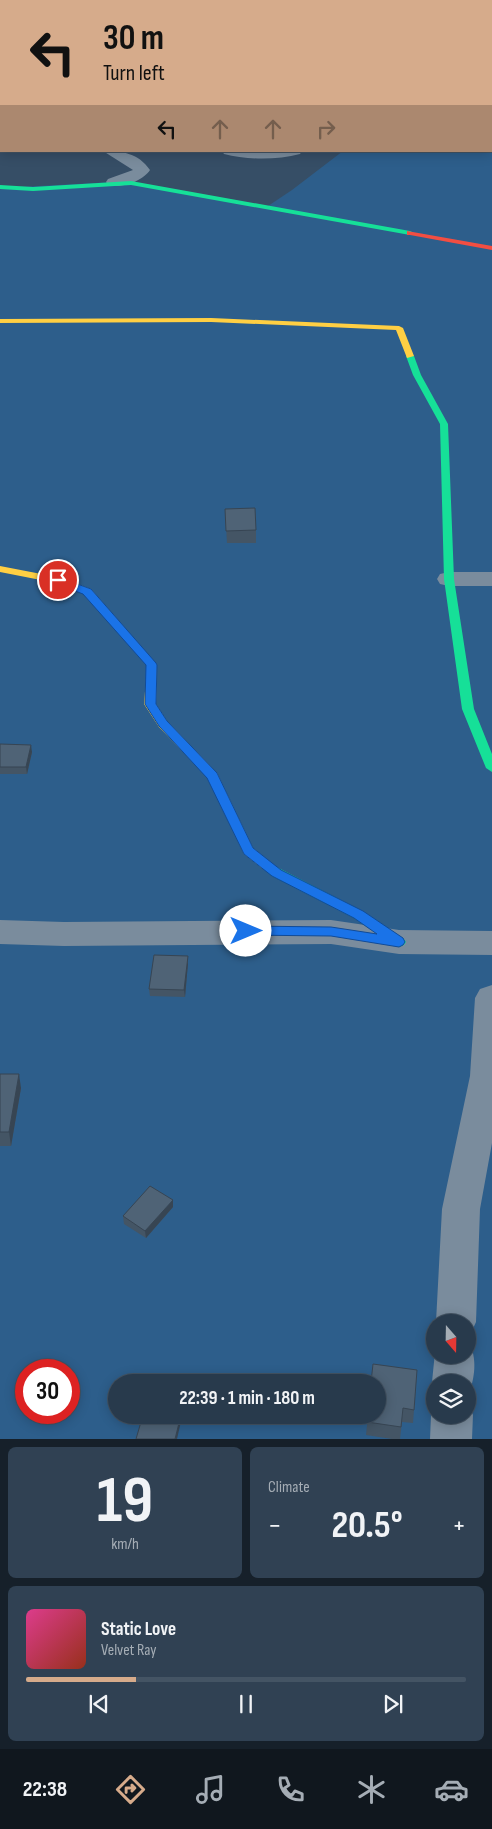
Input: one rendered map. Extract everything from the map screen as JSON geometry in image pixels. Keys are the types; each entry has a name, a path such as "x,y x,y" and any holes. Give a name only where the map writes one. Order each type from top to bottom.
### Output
{"street":[{"path":"113,152 135,163 142,170 136,175 114,182"},
{"path":"245,152 277,152"},
{"path":"0,187 15,190 42,190 114,182 131,183 295,211 492,248"},
{"path":"0,321 211,320 399,328 417,375 444,424 449,579 468,709 492,768"},
{"path":"0,569 58,580 87,592 152,665 150,704 163,724 212,776 248,851 276,873 359,915 399,942"},
{"path":"449,579 492,580"},
{"path":"0,932 64,934 331,932 399,942 492,943"},
{"path":"456,1314 461,1209 487,1076 492,998"},
{"path":"451,1439 452,1424"}],"shaded area":[{"path":"342,152 492,152 492,1439 0,1439 0,188 114,182 268,206"}],"building":[{"path":"255,508 256,530 226,531 225,509"},
{"path":"0,744 31,745 26,767 0,767"},
{"path":"154,955 188,956 184,990 149,989"},
{"path":"0,1074 19,1074 9,1132 0,1132"},
{"path":"150,1186 173,1200 145,1231 123,1216"},
{"path":"373,1364 417,1370 414,1410 403,1408 401,1427 381,1424 386,1424 386,1374 372,1374"},
{"path":"140,1424 179,1424 175,1439 136,1439"}],"traffic: fast":[{"path":"0,187 33,189 131,183 410,233"},
{"path":"410,356 417,375 444,424 449,579 468,709 492,768"},
{"path":"267,866 276,873 359,915 399,942"}],"traffic: slow":[{"path":"0,321 211,320 399,328 410,356"},
{"path":"0,569 58,580 87,591 152,665 150,704 163,724 213,776 248,851 267,866"}],"traffic: jam":[{"path":"410,233 492,248"}],"route":[{"path":"58,580 87,592 152,665 150,704 163,724 212,776 248,851 276,873 359,915 399,942 331,932 246,931"}]}
